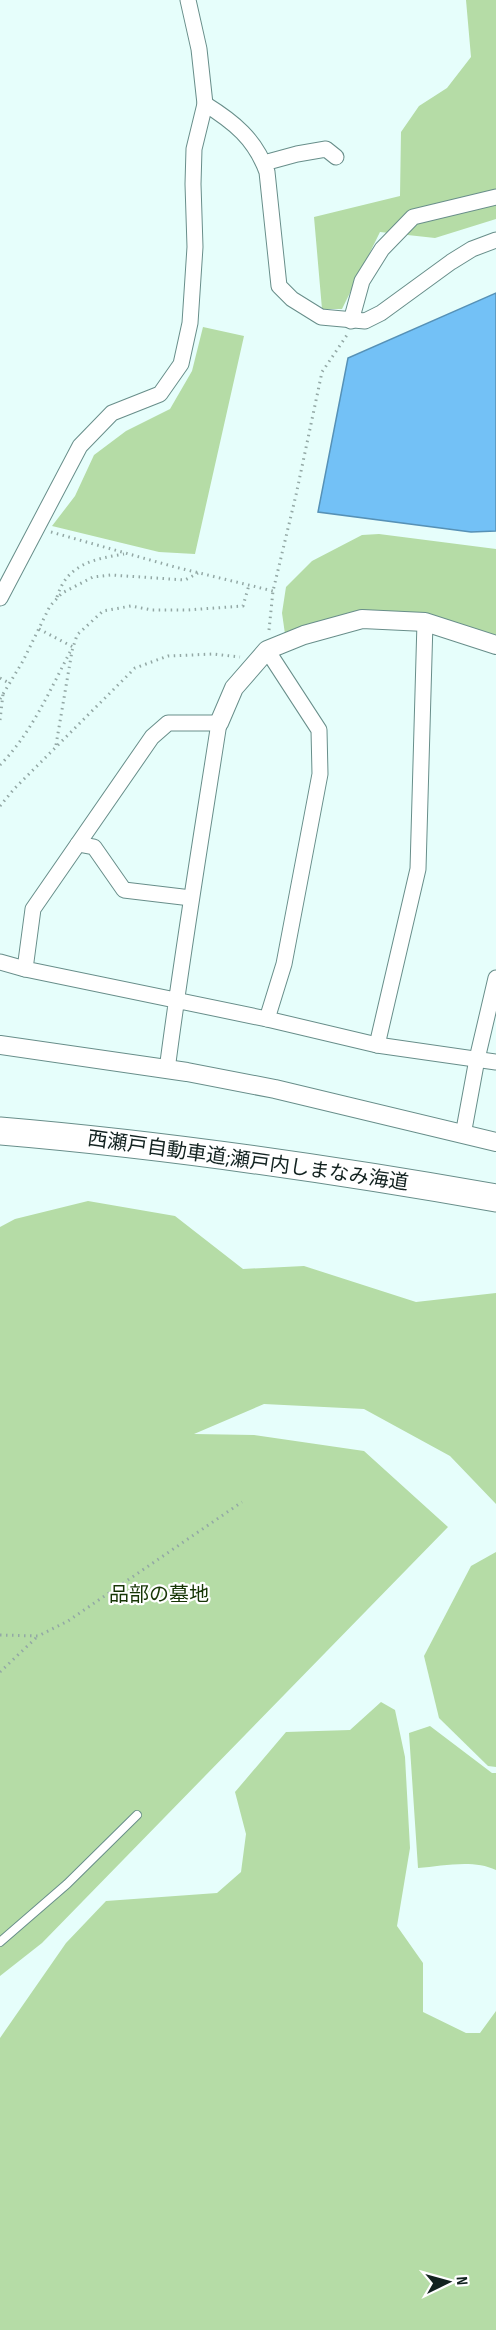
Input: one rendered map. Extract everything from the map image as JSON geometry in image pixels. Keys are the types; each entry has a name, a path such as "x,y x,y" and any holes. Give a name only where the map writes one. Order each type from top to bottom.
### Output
{"highway":[{"name":"西瀬戸自動車道;瀬戸内しまなみ海道","path":"0,1131 130,1143 344,1172 496,1198"}],"street":[{"path":"0,598 80,446 112,413 160,393 181,364 190,323 195,247 194,149 205,104 199,49 188,0"},
{"path":"205,104 230,119 248,136 264,163 267,172 279,286 292,299 321,317 365,321 381,313 472,249 496,240"},
{"path":"264,163 326,149 336,157"},
{"path":"354,321 362,281 382,249 413,217 496,197"},
{"path":"167,1070 219,723 234,688 263,655 304,635 362,619 425,622 496,645"},
{"path":"377,1045 418,868 425,622"},
{"path":"263,655 319,730 320,774 284,964 267,1019"},
{"path":"25,969 33,909 152,737 168,723 219,723"},
{"path":"78,844 94,847 124,890 191,898"},
{"path":"0,962 377,1045 496,1062"},
{"path":"463,1135 477,1059 496,978"},
{"path":"0,1045 275,1089 496,1142"}],"lane":[{"path":"0,1942 67,1884 137,1815"}],"path":[{"path":"0,806 55,747 135,668 168,656 263,655 273,591 322,372 354,321"},
{"path":"37,528 198,573 273,591"},
{"path":"56,599 61,584 85,563 98,558 127,554"},
{"path":"0,699 50,606 69,589 93,577 111,575 185,580 198,573"},
{"path":"55,747 77,635 103,611 131,606 152,610 187,610 243,606 249,585"},
{"path":"39,629 74,646"},
{"path":"0,765 42,705 74,646"},
{"path":"0,678 9,683"},
{"path":"0,720 4,692"},
{"path":"0,1672 38,1636 68,1621 242,1502"},
{"path":"0,1635 38,1636"}],"green space":[{"path":"466,0 496,0 496,219 435,238 380,232 342,309 322,309 314,217 400,196 401,132 419,106 447,88 471,57"},
{"path":"203,327 244,336 195,554 159,552 52,526 75,496 94,455 126,431 170,409 192,371"},
{"path":"379,534 496,549 496,635 429,615 367,610 285,634 282,613 286,587 312,561 362,535"},
{"name":"品部の墓地","path":"88,1201 175,1216 243,1269 304,1266 416,1302 496,1293 496,1504 450,1456 364,1409 264,1404 194,1434 254,1435 364,1451 448,1527 42,1943 0,1976 0,1227 15,1219"},
{"path":"496,1552 496,1767 488,1766 439,1718 424,1656 471,1566"},
{"path":"381,1702 395,1710 405,1757 410,1848 397,1926 423,1963 423,2012 466,2033 480,2033 496,2011 496,2330 0,2330 0,2038 66,1943 106,1901 217,1893 241,1872 246,1834 235,1792 286,1732 350,1730"},
{"path":"430,1726 492,1773 496,1773 496,1870 468,1864 418,1868 409,1733"}],"water":[{"path":"496,293 496,531 471,532 318,512 348,358"}]}
